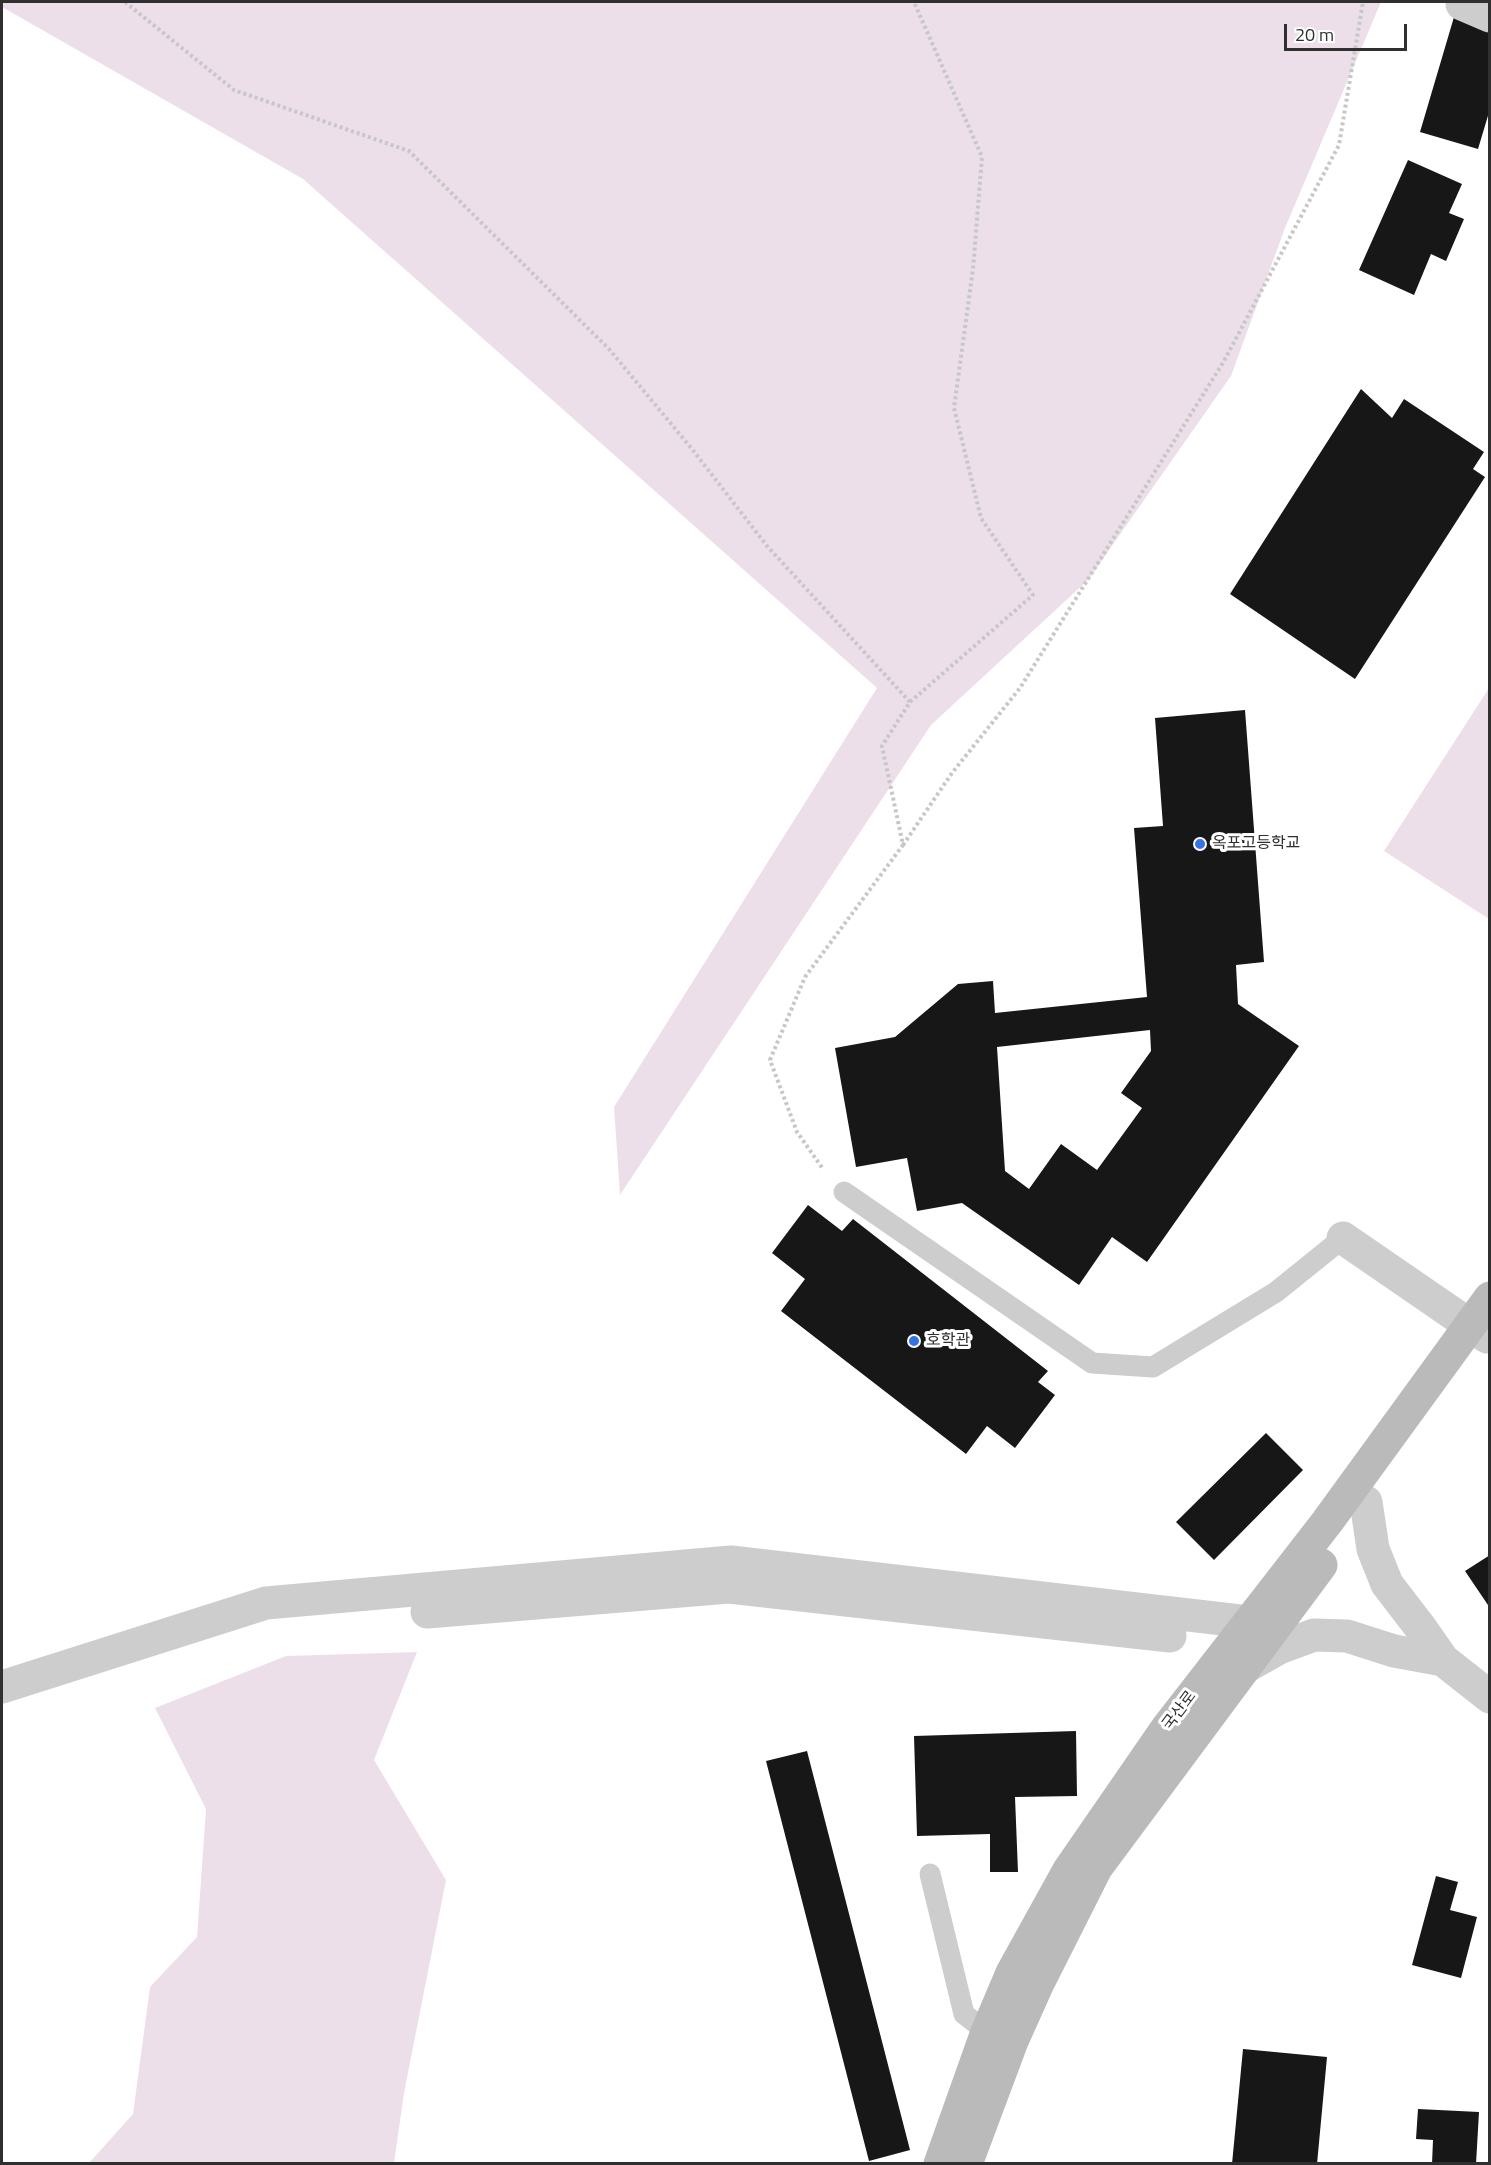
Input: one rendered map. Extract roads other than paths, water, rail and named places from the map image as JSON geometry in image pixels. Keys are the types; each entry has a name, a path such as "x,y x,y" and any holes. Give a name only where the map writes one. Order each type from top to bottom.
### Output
{"street":[{"path":"1343,1238 1482,1332"},
{"name":"국산로","path":"1243,1643 1366,1502 1482,1332 1490,1298"},
{"name":"국산로","path":"940,2163 999,2036 1038,1983 1096,1868 1243,1643 1328,1522 1482,1332"},
{"path":"1366,1502 1372,1548 1387,1584 1443,1660 1490,1697"},
{"path":"2,1687 266,1603 731,1562 1280,1648 1314,1635 1347,1636 1394,1652 1443,1660"},
{"path":"2,1711 270,1625 729,1587 1243,1643"},
{"name":"국산로","path":"966,2163 999,2036"}],"lane":[{"path":"844,1192 1092,1363 1153,1367 1276,1292 1343,1238"},
{"path":"930,1874 964,2014 999,2036"}],"place":[{"name":"옥포고등학교","path":"1200,844"},
{"name":"호학관","path":"914,1341"}]}
